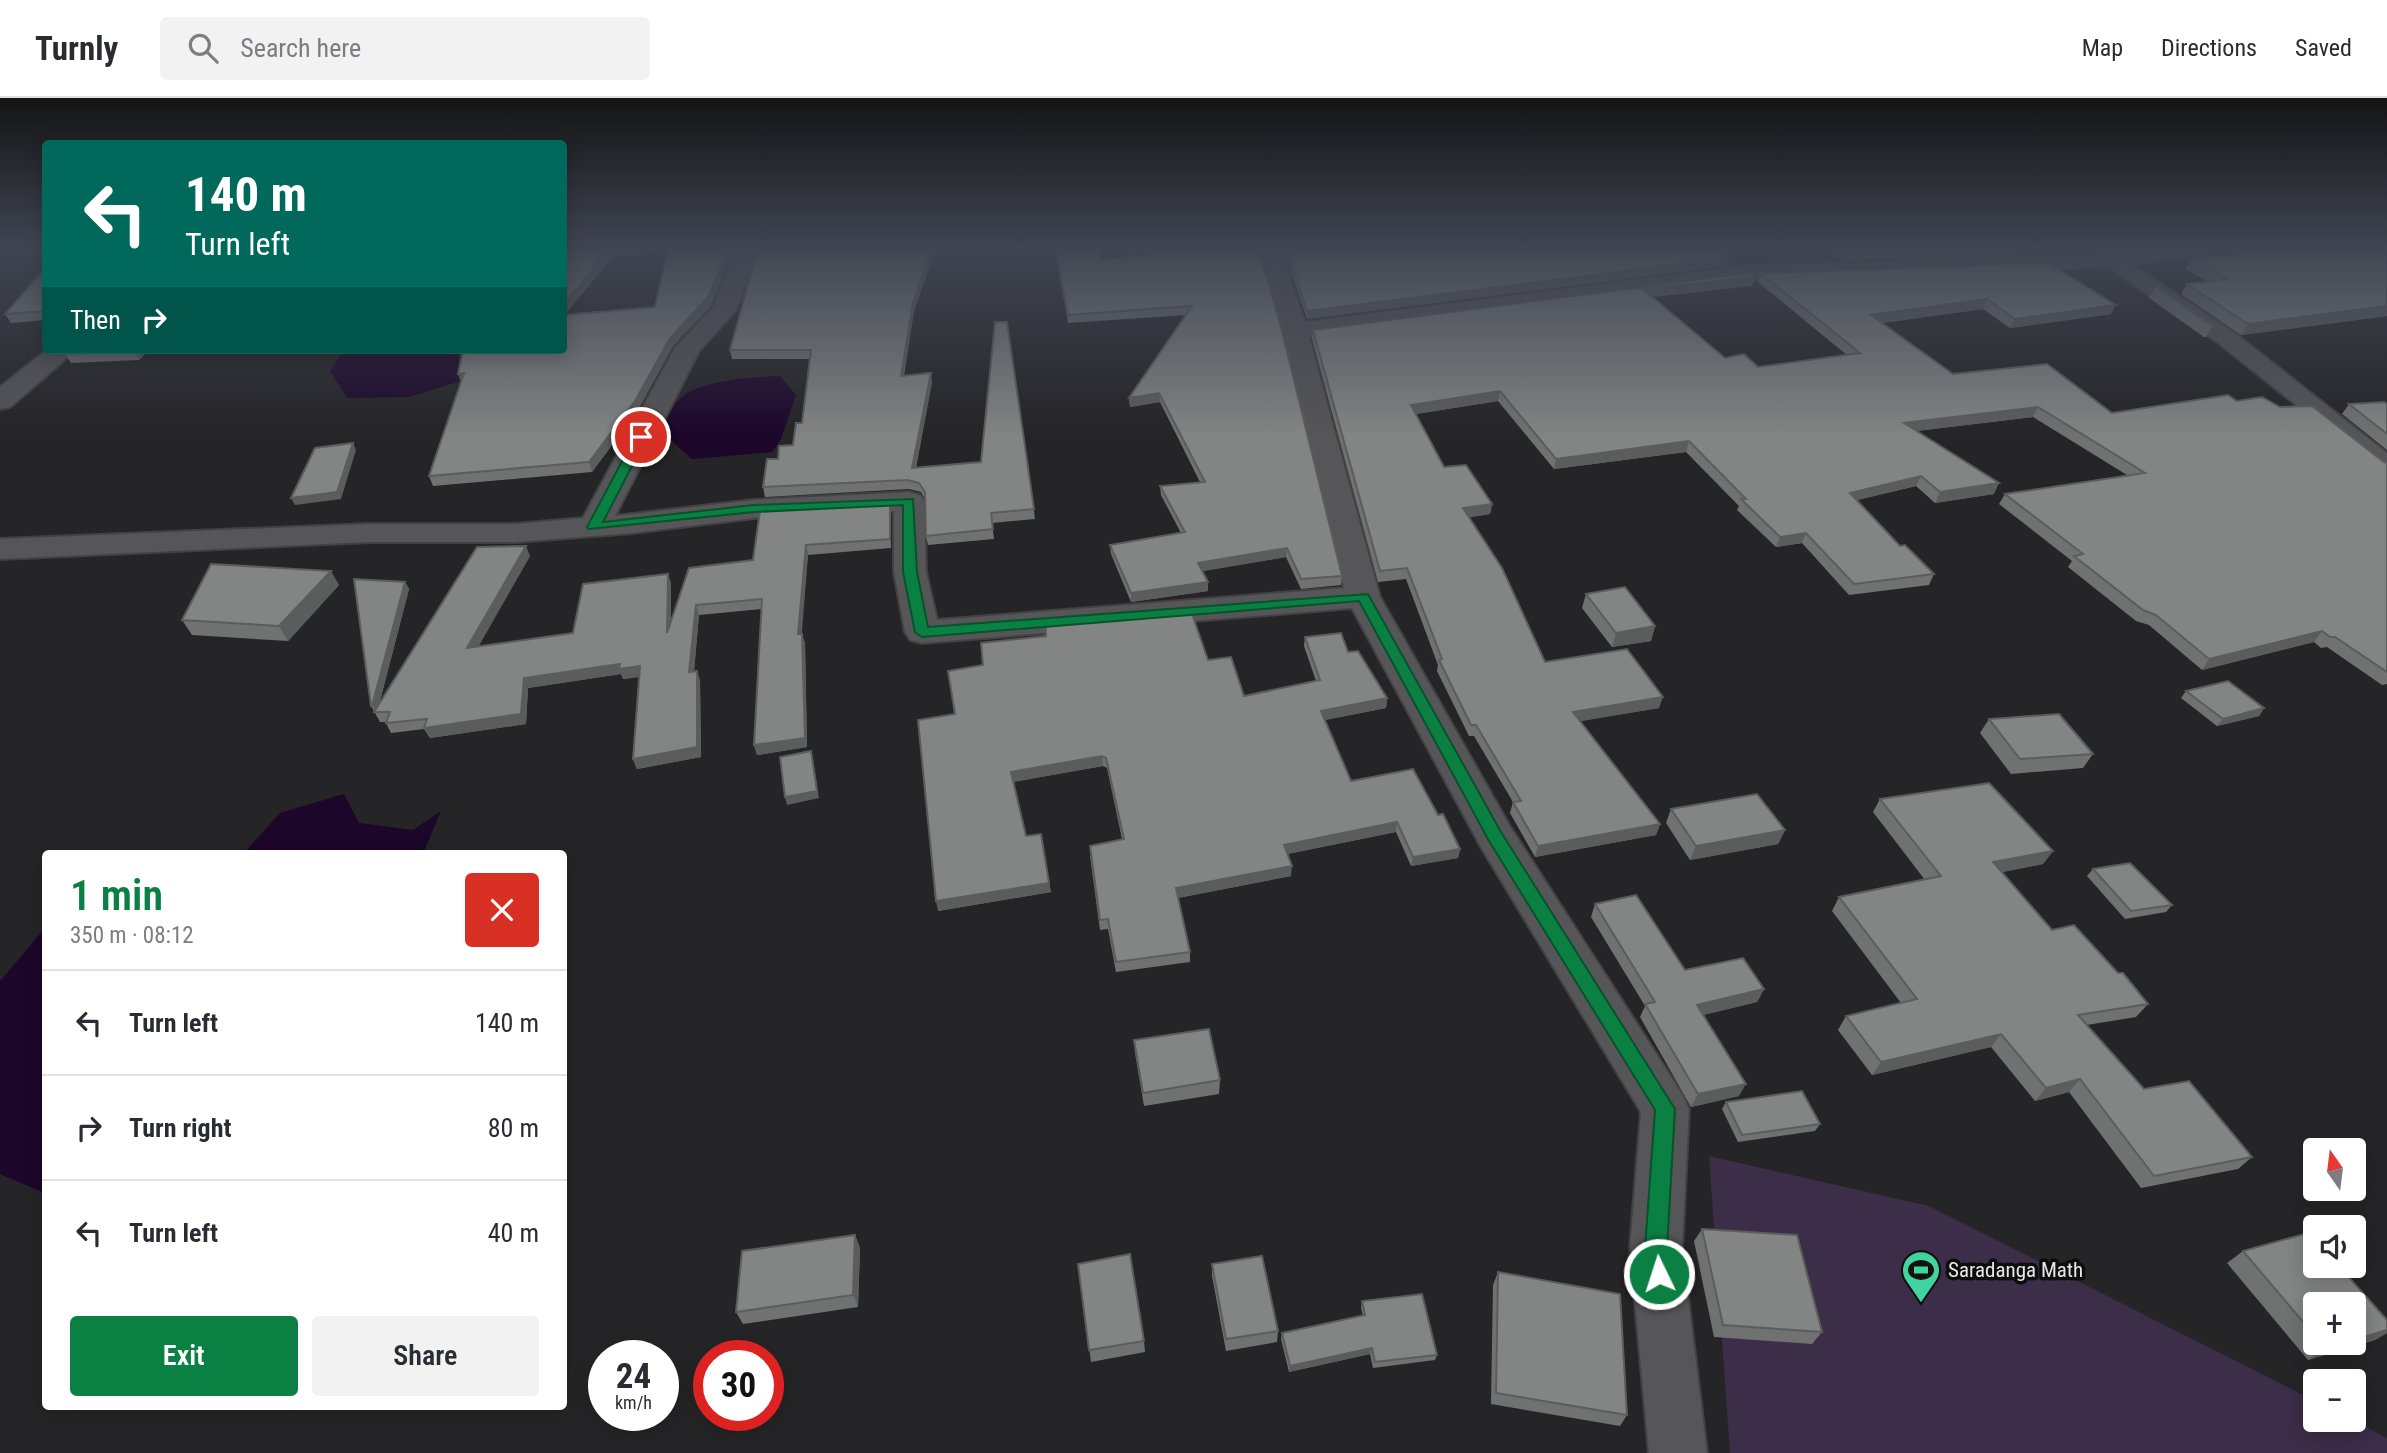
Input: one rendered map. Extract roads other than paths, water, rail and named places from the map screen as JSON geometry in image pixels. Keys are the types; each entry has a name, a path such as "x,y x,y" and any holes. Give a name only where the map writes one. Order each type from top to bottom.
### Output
{"street":[{"path":"594,527 688,348 723,311"},
{"path":"1289,311 1363,597 1495,836 1665,1109 1656,1248 1678,1453"},
{"path":"1295,331 1448,311"},
{"path":"2187,311 2224,336 2387,465"},
{"path":"0,401 58,354"},
{"path":"0,549 286,535 516,533 754,509 909,501 910,572 922,632 1363,597"}],"place":[{"name":"Saradanga Math","path":"1921,1304"}]}
